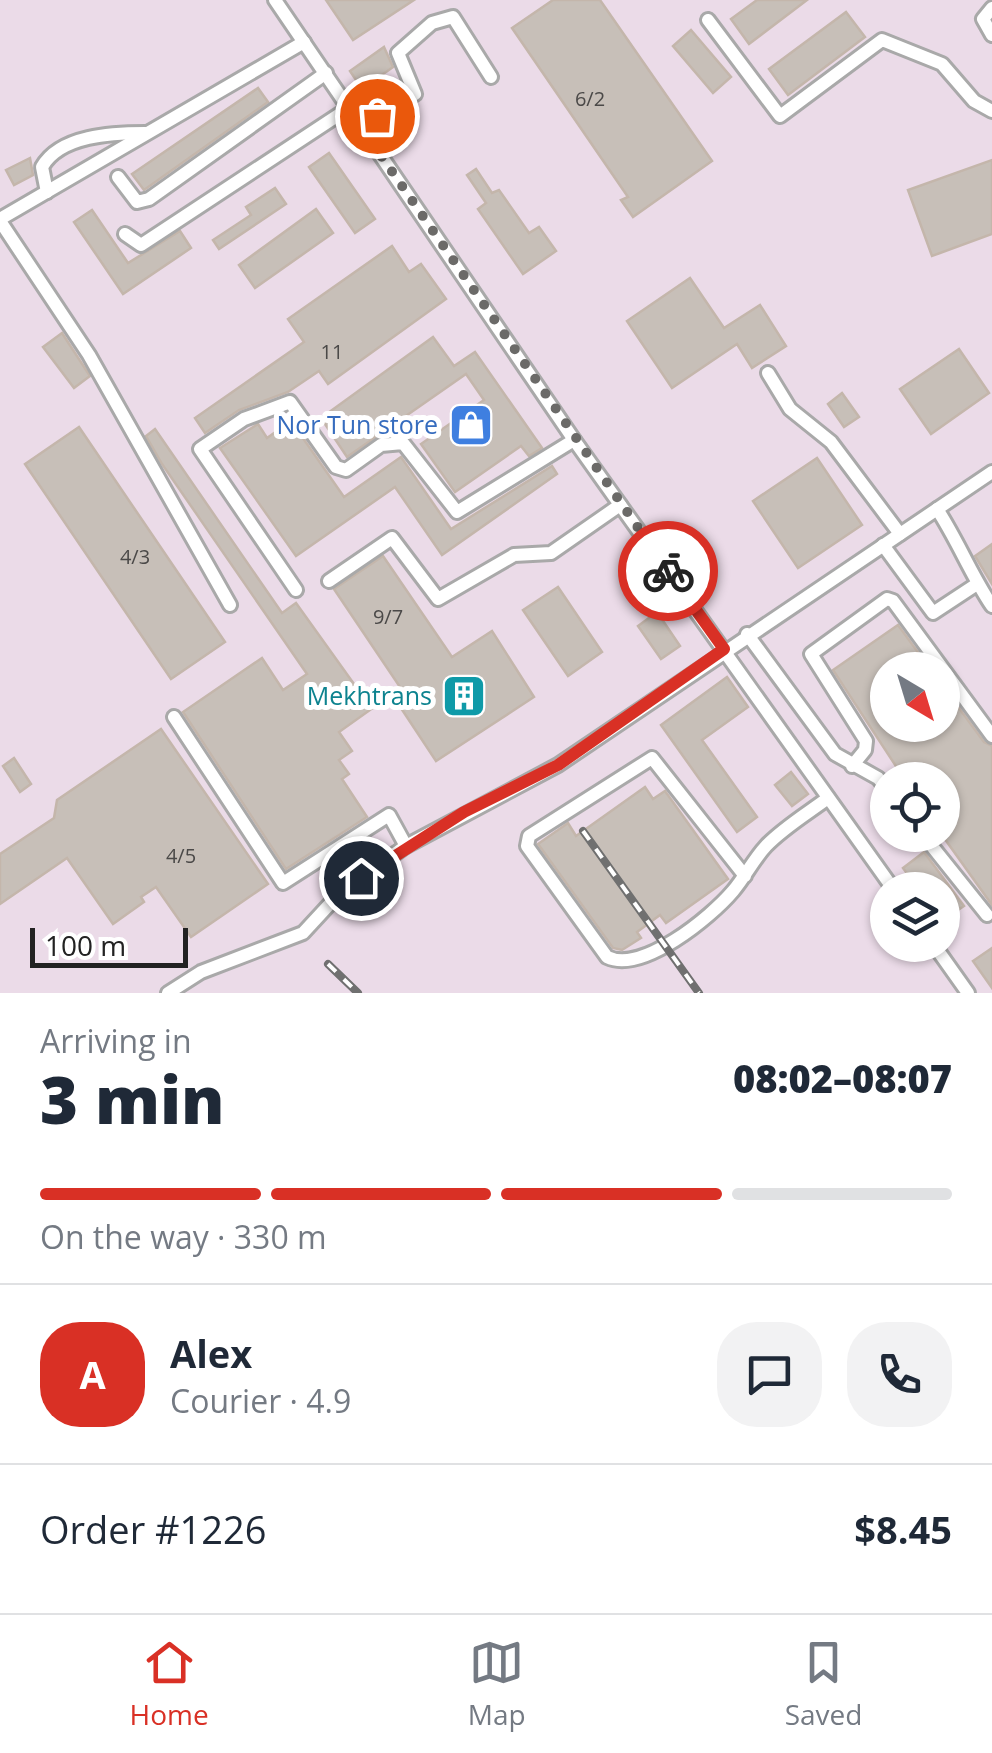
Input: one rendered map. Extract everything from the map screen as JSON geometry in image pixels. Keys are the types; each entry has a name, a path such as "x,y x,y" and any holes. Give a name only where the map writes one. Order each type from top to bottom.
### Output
{"street":[{"path":"276,0 574,440 881,872"},
{"path":"992,8 983,20 992,35"},
{"path":"362,128 415,94 398,53 432,23 453,17 491,77"},
{"path":"708,20 780,116 882,40 942,64 974,102 992,111"},
{"path":"230,605 89,355 0,220 304,42"},
{"path":"118,177 137,202 149,199 326,73"},
{"path":"125,234 141,245 349,108"},
{"path":"47,192 42,167 46,159 78,141 148,133"},
{"path":"768,373 790,409 831,442 900,534"},
{"path":"296,590 200,448 244,419 290,402 336,468 346,470 381,445 402,443 457,512 574,440"},
{"path":"168,993 201,972 304,934 339,894 406,846 558,765 724,649 992,472"},
{"path":"329,581 392,538 438,599 514,555 552,554 620,505"},
{"path":"937,510 992,606"},
{"path":"883,546 934,613 977,584"},
{"path":"852,766 865,750 866,741 811,654 887,600 893,601 992,736"},
{"path":"747,634 836,754 870,774"},
{"path":"174,716 283,884 389,815 406,846"},
{"path":"744,876 652,758 529,836 526,846 607,957 616,962 665,946 710,914 744,876 766,846 828,798"},
{"path":"936,852 987,916"},
{"path":"946,962 968,993"}],"shaded area":[{"path":"0,0 992,0 992,993 0,993"}],"building":[{"path":"326,0 414,0 353,40"},
{"path":"553,0 600,0 712,161 633,217 621,200 628,197 512,28"},
{"path":"757,0 807,0 749,44 731,19"},
{"path":"846,12 865,37 788,95 769,69"},
{"path":"691,30 731,77 713,93 673,46"},
{"path":"384,47 393,67 376,79 388,97 374,107 350,71"},
{"path":"258,88 268,102 144,190 132,174"},
{"path":"329,153 375,219 355,233 309,167"},
{"path":"30,158 33,175 14,185 6,170"},
{"path":"992,160 992,234 932,256 908,190"},
{"path":"476,169 492,193 499,190 529,233 539,227 556,251 523,274 478,209 486,203 467,175"},
{"path":"275,188 286,204 219,249 213,240 251,215 246,207"},
{"path":"316,209 333,233 255,288 239,265"},
{"path":"92,210 128,263 180,231 191,248 123,294 74,222"},
{"path":"392,246 409,272 421,264 446,299 328,384 319,371 288,392 239,410 205,433 195,418 304,342 288,319"},
{"path":"690,278 724,328 760,305 786,346 752,368 737,344 672,388 627,321"},
{"path":"62,333 90,376 74,388 43,347"},
{"path":"433,337 454,366 475,352 542,448 529,456 521,446 455,492 421,444 484,400 466,374 347,457 321,418"},
{"path":"959,349 989,393 931,434 900,389"},
{"path":"842,393 859,417 844,427 828,404"},
{"path":"291,421 344,497 401,457 451,529 552,466 557,474 442,555 395,487 296,556 220,448 258,424 267,438"},
{"path":"79,427 225,642 171,679 25,464"},
{"path":"155,429 282,613 296,603 364,698 370,694 377,705 339,732 352,751 339,760 349,774 342,779 367,817 286,869 183,712 262,658 283,690 307,674 162,464 146,436"},
{"path":"817,458 862,525 798,568 753,501"},
{"path":"992,544 992,584 975,556"},
{"path":"383,556 452,657 492,631 534,697 436,761 393,696 402,690 334,589"},
{"path":"558,587 602,652 568,676 523,610"},
{"path":"657,612 680,646 661,659 638,626"},
{"path":"898,625 918,652 870,652 870,727 833,670"},
{"path":"727,677 748,707 702,740 757,817 737,832 661,725"},
{"path":"960,709 984,742 992,746 992,905 954,852 960,852 960,762 893,762 880,742 960,742"},
{"path":"161,729 268,884 191,937 156,887 141,897 144,902 113,924 67,858 0,904 0,854 54,818 57,800"},
{"path":"14,758 31,784 20,792 3,766"},
{"path":"791,772 808,794 792,806 775,785"},
{"path":"645,787 653,799 665,791 728,879 666,923 660,915 637,932 641,938 622,950 613,948 538,844 568,823 576,836"},
{"path":"924,852 939,872 906,872 903,868"},
{"path":"992,948 992,988 973,961"}],"railway":[{"path":"583,831 699,993"},
{"path":"328,964 358,993"}],"way so far":[{"path":"377,116 362,128 668,571"}],"place":[{"name":"Nor Tun store","path":"471,425"},
{"name":"Mekhtrans","path":"464,696"}],"route":[{"path":"361,878 464,812 558,765 724,649 668,571"}]}
